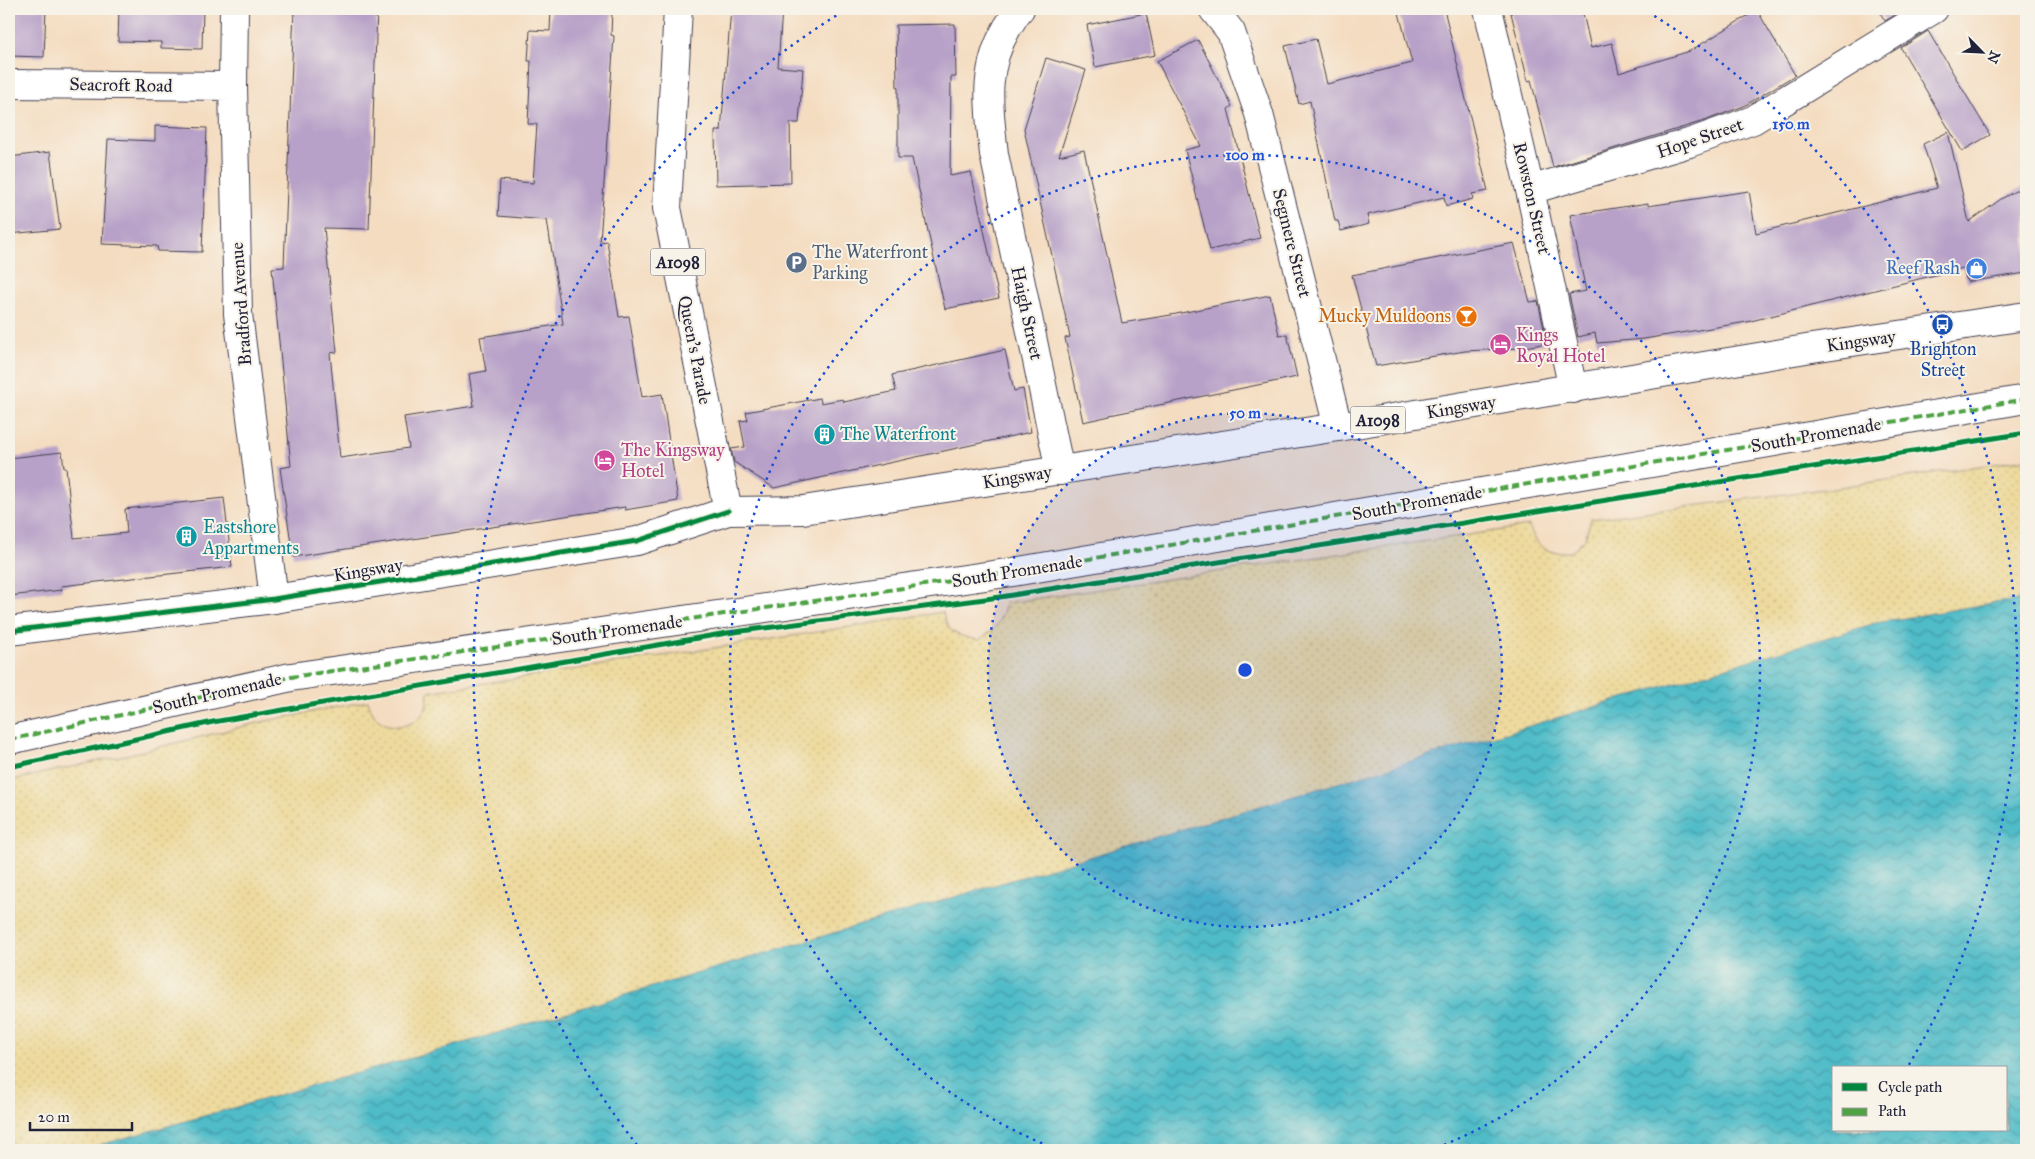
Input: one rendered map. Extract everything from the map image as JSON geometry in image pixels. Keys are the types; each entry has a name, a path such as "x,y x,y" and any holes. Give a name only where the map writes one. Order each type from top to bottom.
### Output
{"street":[{"name":"Bradford Avenue","path":"234,9 233,86 238,314 274,598"},
{"name":"Queen's Parade","path":"678,9 667,208 728,511"},
{"name":"Haigh Street","path":"1020,9 998,43 989,79 994,154 1060,471"},
{"name":"Segmere Street","path":"1213,9 1231,32 1259,114 1338,427"},
{"name":"Rowston Street","path":"1488,9 1573,389"},
{"name":"Hope Street","path":"1530,190 1689,143 1753,120 1934,9"},
{"name":"Seacroft Road","path":"9,84 233,86"},
{"name":"Kingsway","path":"9,631 274,598 637,541 728,511 803,510 1338,427 1812,348 2026,316"},
{"name":"South Promenade","path":"9,740 291,677 1013,572 2026,399"}],"sand":[{"path":"2026,459 2026,1150 9,1150 9,781 266,721 368,701 373,713 380,721 394,726 402,726 409,724 422,715 427,706 428,692 943,612 947,625 955,633 979,640 997,625 1006,603 1529,526 1536,540 1544,548 1555,552 1571,552 1585,538 1591,519 1840,487"}],"water":[{"path":"2026,599 2026,1150 82,1150 430,1053 1876,623"}],"building":[{"path":"9,9 46,9 44,57 9,56"},
{"path":"119,9 203,9 202,49 161,48 161,42 118,41"},
{"path":"294,9 377,9 369,229 324,228 337,352 330,353 340,458 409,448 404,417 474,406 469,374 486,371 480,337 563,324 547,220 498,216 500,180 533,183 537,124 528,124 531,61 528,61 530,30 550,31 551,9 612,9 611,35 614,36 600,242 607,241 619,317 629,316 642,397 662,394 678,501 625,510 625,507 293,557 280,468 291,466 272,268 284,267"},
{"path":"731,9 782,9 778,67 803,69 799,123 790,123 791,183 716,185 715,131 721,131"},
{"path":"1398,9 1444,9 1488,191 1472,194 1473,199 1446,206 1444,197 1367,215 1369,224 1341,231 1338,221 1335,221 1310,101 1299,104 1285,46 1316,39 1327,84 1412,63"},
{"path":"1510,9 1582,9 1591,48 1612,43 1619,73 1690,51 1757,10 1795,75 1744,106 1704,121 1553,167 1531,80 1528,81"},
{"path":"1878,9 1905,9 1885,21"},
{"path":"1146,13 1155,55 1095,67 1087,25"},
{"path":"955,24 956,77 951,77 950,176 971,172 999,298 945,309 912,158 898,158 896,25"},
{"path":"1928,31 1990,135 1962,151 1901,48"},
{"path":"1198,40 1232,106 1228,109 1260,238 1210,250 1185,150 1201,146 1157,61"},
{"path":"1046,58 1086,70 1059,156 1084,150 1122,323 1270,295 1279,335 1287,334 1297,377 1083,422 1065,338 1070,337 1024,129"},
{"path":"155,126 207,128 202,252 158,251 157,246 102,244 108,139 155,141"},
{"path":"1948,132 1969,222 2001,199 2026,185 2026,273 1967,282 1963,268 1747,322 1644,339 1597,343 1595,333 1578,337 1569,294 1586,291 1570,215 1648,203 1648,206 1749,191 1756,233 1937,188 1923,144"},
{"path":"50,152 60,229 9,234 9,157"},
{"path":"1514,243 1530,302 1538,301 1547,343 1520,348 1465,351 1376,366 1352,275"},
{"path":"1005,350 1014,391 1023,389 1031,432 774,488 734,462 731,449 745,447 740,421 748,420 746,412 820,398 821,403 843,399 844,402 896,391 892,375"},
{"path":"62,452 64,468 66,468 74,538 127,533 125,509 224,498 232,567 61,586 62,590 9,596 9,458"}],"marked path":[{"path":"9,740 291,677 1013,572 2026,399"}],"cycle path":[{"path":"9,767 213,722 727,633 1000,597 2026,433"},
{"path":"9,631 274,599 637,541 728,511"}],"place":[{"name":"The Waterfront Parking","path":"796,262"},
{"name":"Reef Rash","path":"1976,268"},
{"name":"Mucky Muldoons","path":"1467,316"},
{"name":"Brighton Street","path":"1943,324"},
{"name":"Kings Royal Hotel","path":"1500,345"},
{"name":"The Waterfront","path":"824,434"},
{"name":"The Kingsway Hotel","path":"605,460"},
{"name":"Eastshore Appartments","path":"187,537"}]}
